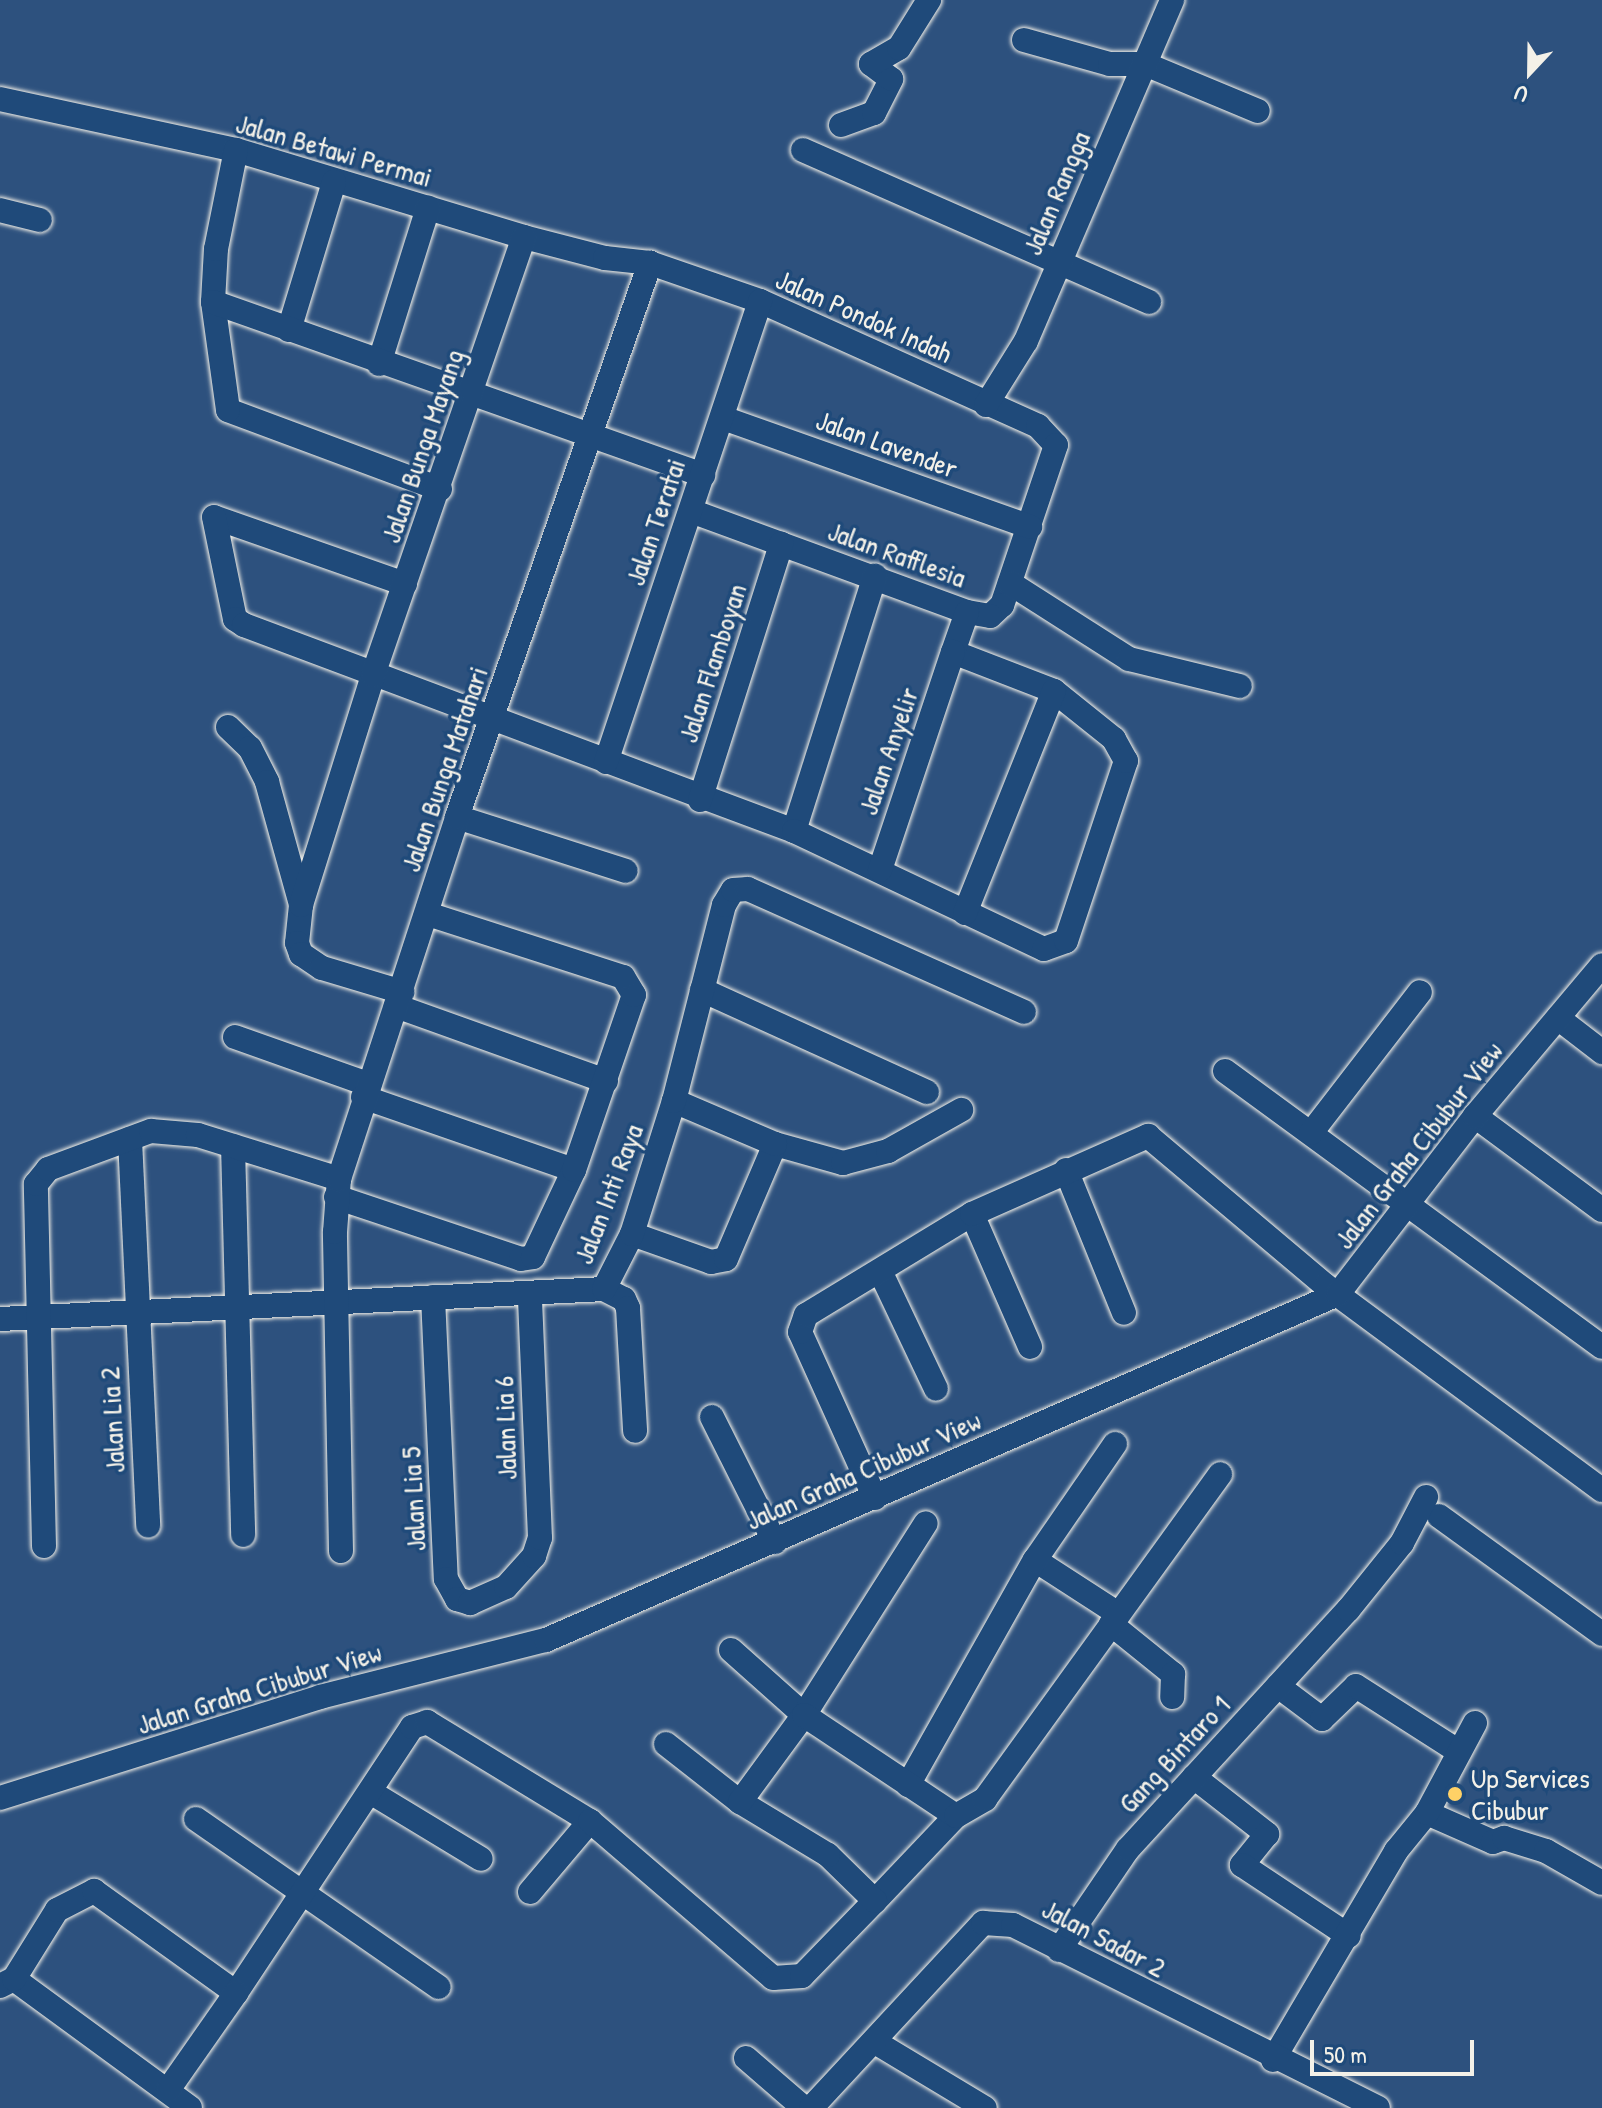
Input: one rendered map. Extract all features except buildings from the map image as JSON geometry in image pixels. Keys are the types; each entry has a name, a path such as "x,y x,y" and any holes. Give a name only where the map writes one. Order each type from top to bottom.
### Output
{"street":[{"path":"841,125 874,113 891,79 871,64 899,48 929,0"},
{"name":"Jalan Rangga","path":"986,405 1026,341 1172,0"},
{"path":"1024,40 1110,64 1145,64 1258,111"},
{"name":"Jalan Betawi Permai","path":"0,99 236,150 524,237 605,258 650,263"},
{"path":"236,150 216,249 213,302 228,410 440,489"},
{"path":"803,150 1060,259 1149,302"},
{"path":"289,330 334,182"},
{"path":"379,364 428,208"},
{"path":"0,210 40,220"},
{"name":"Jalan Bunga Mayang","path":"301,905 373,675 473,397 524,237"},
{"name":"Jalan Pondok Indah","path":"650,263 760,301 1050,434"},
{"name":"Jalan Bunga Matahari","path":"341,1551 337,1188 366,1090 428,914 457,817 650,263"},
{"name":"Jalan Teratai","path":"606,762 760,301"},
{"path":"213,302 379,364 703,475"},
{"name":"Jalan Lavender","path":"723,418 1030,527"},
{"name":"Jalan Rafflesia","path":"691,511 982,617 998,611 1010,583 1056,453 1050,434"},
{"path":"405,584 214,517 235,619 700,800 794,831 1044,949 1066,941 1126,761 1114,739 1054,691 953,652"},
{"name":"Jalan Flamboyan","path":"700,800 781,544"},
{"path":"794,831 875,576"},
{"path":"1010,583 1129,659 1240,686"},
{"name":"Jalan Anyelir","path":"880,870 967,612"},
{"path":"965,913 1054,691"},
{"path":"228,727 250,748 267,782 301,905 297,943 310,962 606,1081"},
{"path":"457,817 626,871"},
{"name":"Jalan Inti Raya","path":"0,1319 135,1309 530,1296 604,1289 632,1234 674,1101 724,905 733,890 748,889 1024,1012"},
{"path":"44,1546 35,1317 36,1184 48,1169 151,1131 198,1135 527,1259 541,1249 606,1081 634,995 630,982 428,914"},
{"name":"Jalan Graha Cibubur View","path":"0,1798 320,1697 515,1651 1345,1299 1475,1116 1602,965"},
{"path":"702,990 927,1092"},
{"path":"1311,1133 1420,992"},
{"path":"1558,1018 1602,1052"},
{"path":"235,1037 574,1170"},
{"path":"1225,1071 1602,1347"},
{"path":"674,1101 775,1144 843,1163 888,1151 961,1110"},
{"path":"1475,1116 1602,1210"},
{"path":"875,1498 800,1332 806,1315 881,1273 972,1214 1148,1136 1345,1299 1602,1490"},
{"name":"Jalan Lia 2","path":"130,1139 135,1309 148,1526"},
{"path":"632,1234 711,1262 726,1259 775,1144"},
{"path":"233,1146 243,1535"},
{"path":"1066,1170 1124,1313"},
{"path":"972,1214 1030,1347"},
{"path":"881,1273 936,1389"},
{"path":"604,1289 624,1299 628,1308 635,1431"},
{"name":"Jalan Lia 6","path":"530,1296 540,1538 534,1556"},
{"name":"Jalan Lia 5","path":"433,1297 450,1592 464,1602 482,1598 506,1587 534,1556"},
{"path":"712,1417 775,1542"},
{"path":"908,1785 1035,1560 1115,1444"},
{"path":"168,2090 306,1893 412,1727 427,1722 590,1821 773,1978 802,1976 956,1816 985,1799 1220,1474"},
{"name":"Gang Bintaro 1","path":"1059,1950 1128,1849 1348,1610 1433,1506 1602,1634"},
{"path":"740,1802 804,1715 926,1523"},
{"path":"1035,1560 1114,1619 1173,1674 1172,1697"},
{"path":"731,1650 804,1715 956,1816"},
{"path":"1278,1686 1322,1719 1356,1686 1458,1751"},
{"path":"1273,2060 1349,1936 1396,1851 1427,1813 1475,1723"},
{"path":"666,1744 740,1802 828,1855 875,1901"},
{"path":"1194,1777 1267,1834 1242,1865 1349,1936"},
{"path":"372,1793 481,1859"},
{"path":"1427,1813 1493,1842 1504,1838 1546,1851 1602,1883"},
{"path":"196,1819 439,1987"},
{"path":"530,1892 590,1821"},
{"path":"190,2108 7,1982 57,1910 94,1891 236,1993"},
{"name":"Jalan Sadar 2","path":"811,2108 983,1923 1013,1925 1273,2060 1378,2108"},
{"path":"875,2042 985,2108"},
{"path":"746,2058 804,2108"}],"place":[{"name":"Up Services Cibubur","path":"1455,1794"}]}
